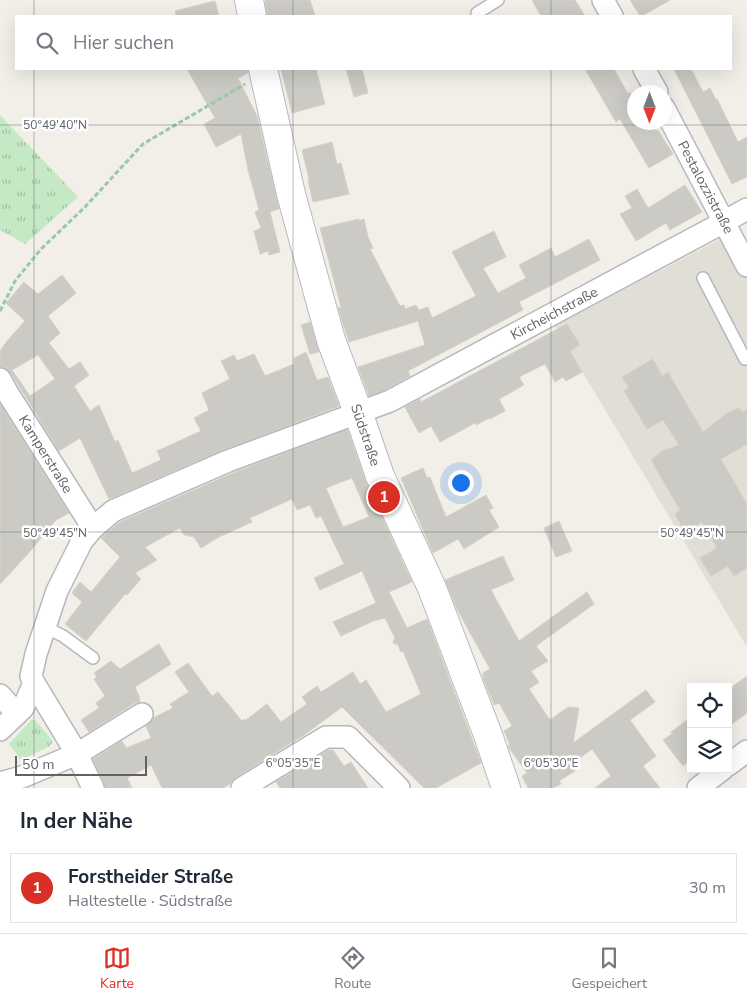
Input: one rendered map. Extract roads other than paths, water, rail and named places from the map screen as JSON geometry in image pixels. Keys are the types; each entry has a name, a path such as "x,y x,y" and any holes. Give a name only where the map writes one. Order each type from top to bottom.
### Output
{"street":[{"path":"249,0 252,15"},
{"path":"603,0 611,15"},
{"path":"645,70 653,85"},
{"name":"Südstraße","path":"263,71 291,194 332,340 380,476 432,588 488,735 506,788"},
{"name":"Pestalozzistraße","path":"672,123 747,266"},
{"name":"Kircheichstraße","path":"34,682 31,676 36,654 57,591 82,540 112,511 228,461 390,400 747,209"},
{"name":"Kamperstraße","path":"0,379 26,424 93,528"},
{"path":"0,730 23,708 34,682"},
{"path":"34,682 77,754 93,788"},
{"path":"0,696 17,714"},
{"path":"0,783 22,777 77,754 142,714"},
{"path":"242,788 326,737 348,737 400,788"},
{"path":"732,762 747,752"},
{"path":"698,788 718,773"}],"lane":[{"path":"477,12 498,0"},
{"path":"703,278 745,360 747,358"},
{"path":"45,627 64,636 93,658"}],"place":[{"name":"Forstheider Straße","path":"384,497"}]}
